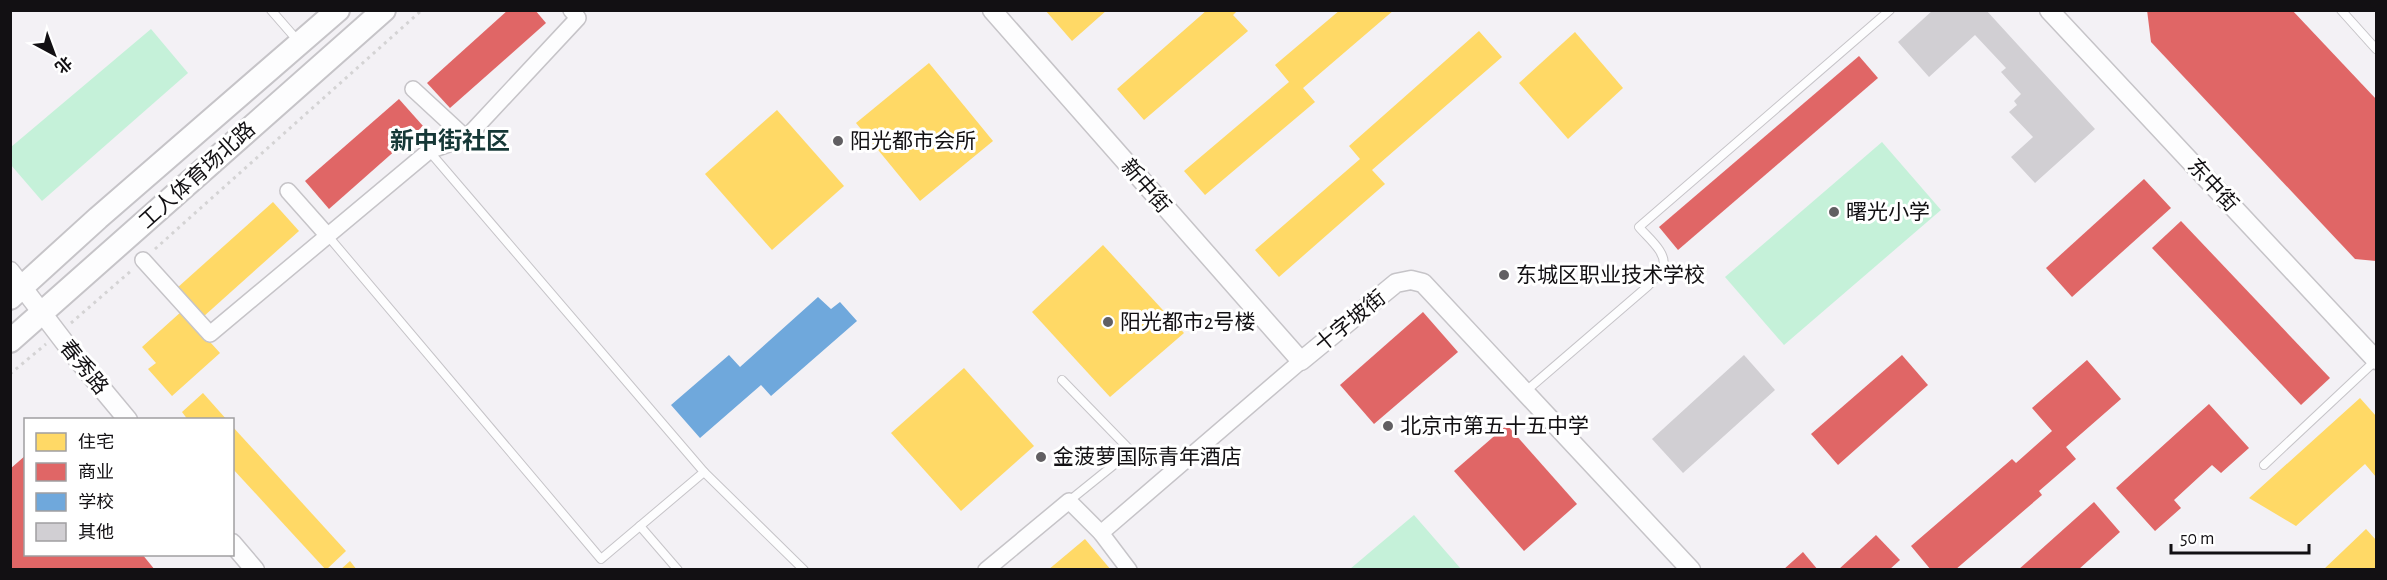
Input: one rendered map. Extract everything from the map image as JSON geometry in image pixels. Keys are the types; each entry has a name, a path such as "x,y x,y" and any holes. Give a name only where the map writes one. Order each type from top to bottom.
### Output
{"main road":[{"name":"工人体育场北路","path":"15,285 98,218 338,10"},
{"name":"工人体育场北路","path":"10,341 384,10"}],"street":[{"name":"新中街","path":"992,10 1301,360"},
{"name":"东中街","path":"2049,10 2376,360"},
{"path":"143,260 210,334 429,151 466,138 579,13"},
{"path":"413,89 466,138"},
{"path":"288,191 328,236"},
{"name":"十字坡街","path":"1101,533 1301,360 1396,283 1411,280 1423,283 1436,295 1691,570"},
{"name":"春秀路","path":"15,285 43,313 126,418"},
{"path":"986,570 1069,501 1101,533 1129,570"},
{"path":"234,545 255,570"}],"lane":[{"path":"271,10 300,44"},
{"path":"1526,391 1648,286 1663,269 1664,260 1660,252 1639,227 1890,10"},
{"path":"2341,10 2376,49"},
{"path":"429,151 704,472 804,570"},
{"path":"328,236 601,559 704,472"},
{"path":"2264,465 2376,360"},
{"path":"1062,380 1131,451 1069,501"},
{"path":"640,526 678,570"}],"path":[{"path":"10,374 143,260 422,10"}],"green space":[{"path":"151,29 188,73 42,201 11,165 11,147"},
{"path":"1882,142 1941,210 1784,345 1725,277"},
{"path":"1414,515 1461,569 1350,569"}],"building: 住宅":[{"path":"1045,10 1107,10 1072,41"},
{"path":"1207,10 1238,10 1233,15 1248,31 1144,120 1117,89"},
{"path":"1340,10 1394,10 1303,88 1315,102 1205,195 1184,171 1289,82 1275,65"},
{"path":"1479,31 1502,57 1372,170 1385,184 1279,277 1255,250 1360,159 1349,146"},
{"path":"1575,32 1623,88 1568,139 1519,83"},
{"path":"929,63 993,141 920,201 856,123"},
{"path":"777,110 844,186 772,250 705,174"},
{"path":"273,202 299,231 203,317 177,288"},
{"name":"阳光都市2号楼","path":"1103,245 1184,333 1110,397 1032,312"},
{"path":"182,311 220,353 172,396 148,369 156,363 142,347"},
{"path":"964,368 1034,446 961,511 891,433"},
{"path":"203,393 225,418 186,418 182,412"},
{"path":"2360,398 2376,416 2376,477 2365,464 2296,526 2249,498"},
{"path":"234,428 346,551 326,570 234,470"},
{"path":"2366,529 2376,540 2376,570 2323,570"},
{"path":"1085,539 1111,570 1048,570"},
{"path":"350,561 357,570 340,570"}],"building: 商业":[{"path":"508,10 535,10 546,23 450,108 427,83"},
{"path":"2147,10 2292,10 2376,99 2376,261 2355,259 2151,42"},
{"path":"1859,56 1878,78 1678,250 1659,227"},
{"path":"399,99 423,126 329,209 305,181"},
{"path":"2144,179 2171,208 2072,297 2046,268"},
{"path":"2181,221 2330,378 2301,405 2152,248"},
{"path":"1423,312 1458,352 1374,424 1340,385"},
{"path":"1902,355 1928,385 1838,465 1811,434"},
{"path":"2087,360 2121,399 2066,447 2076,459 2039,491 2042,495 1955,570 1931,570 1911,546 2012,459 2016,463 2052,431 2032,408"},
{"path":"2209,404 2249,448 2221,473 2212,465 2174,500 2181,508 2155,531 2116,488"},
{"path":"1507,425 1577,504 1524,551 1454,471"},
{"path":"24,457 24,556 144,556 155,570 10,570 10,469"},
{"path":"2094,502 2120,532 2078,570 2018,570"},
{"path":"1876,535 1900,560 1889,570 1838,570"},
{"path":"1803,552 1818,570 1783,570"}],"building: 学校":[{"path":"818,297 831,309 840,302 857,321 771,396 761,385 700,438 671,405 729,355 740,367"}],"building: 其他":[{"path":"1933,10 1986,10 2095,129 2035,183 2011,157 2033,137 2009,112 2017,105 2014,101 2021,94 2001,72 2006,68 1975,35 1929,77 1898,42"},
{"path":"1744,355 1775,390 1683,473 1652,439"}],"place":[{"name":"阳光都市会所","path":"838,141"},
{"name":"曙光小学","path":"1834,212"},
{"name":"东城区职业技术学校","path":"1504,275"},
{"name":"阳光都市2号楼","path":"1108,322"},
{"name":"北京市第五十五中学","path":"1388,426"},
{"name":"金菠萝国际青年酒店","path":"1041,457"}],"district":[{"name":"新中街社区","path":"450,141"}]}
